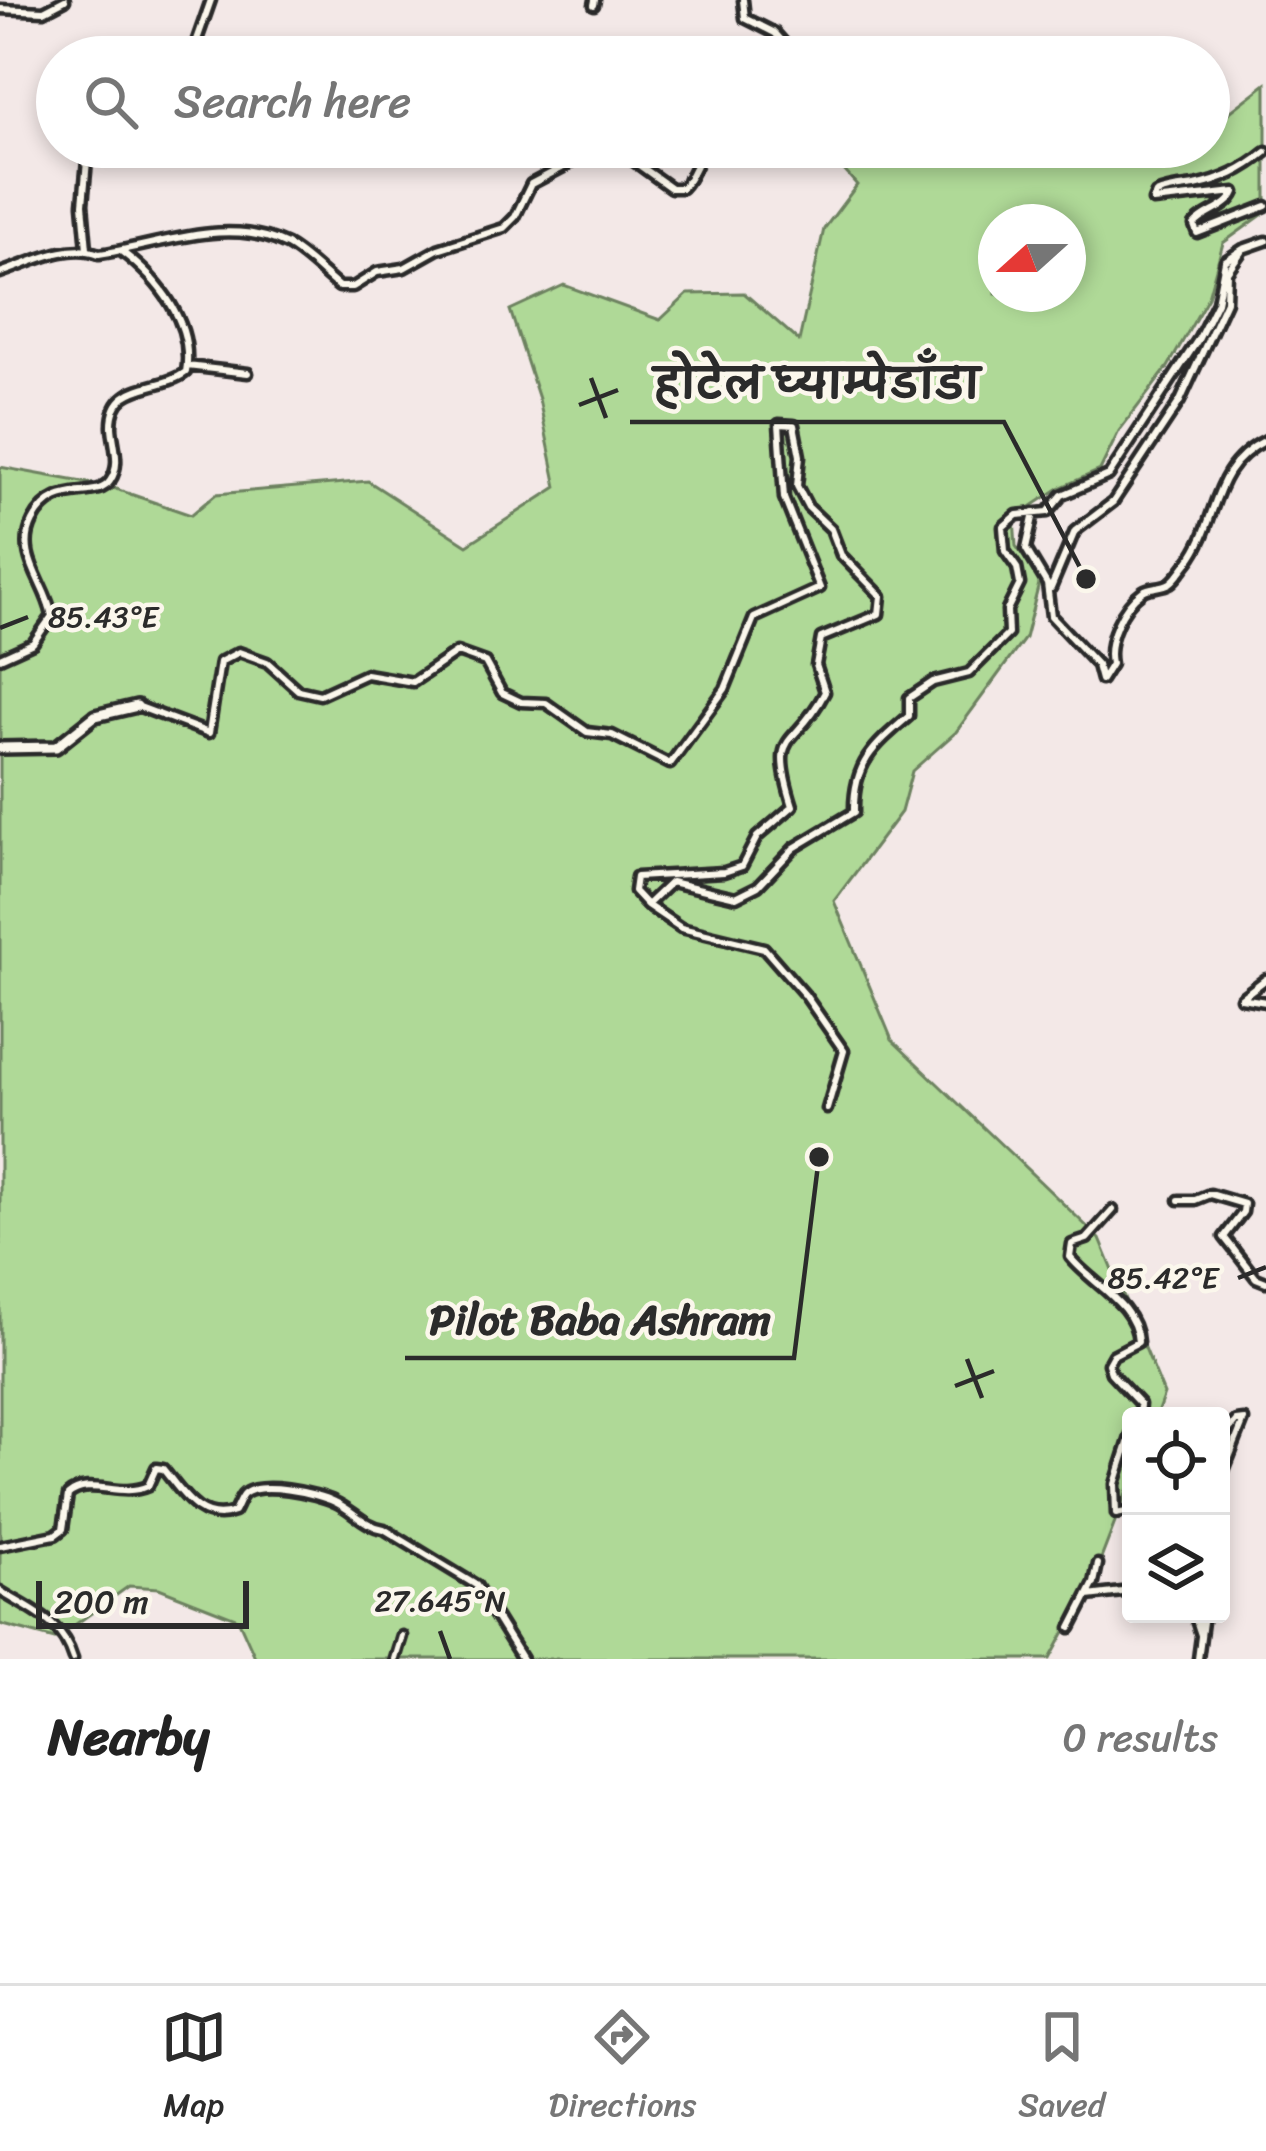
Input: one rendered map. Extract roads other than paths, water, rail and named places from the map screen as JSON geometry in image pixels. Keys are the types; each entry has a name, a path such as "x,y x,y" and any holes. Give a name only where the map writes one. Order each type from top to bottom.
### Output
{"main road":[{"path":"0,748 56,748 95,716 136,706"}],"street":[{"path":"0,9 44,11 65,0"},
{"path":"198,36 211,0"},
{"path":"743,0 746,18 778,36"},
{"path":"1266,152 1243,171 1167,189 1153,201 1235,192 1231,201 1194,225 1197,233 1266,206"},
{"path":"86,168 83,204 88,249"},
{"path":"0,273 88,249 98,254 196,235 256,235 291,247 339,287 353,287 377,272 404,268 438,248 504,228 515,217 531,184 561,168"},
{"path":"643,168 671,188 682,188 694,168"},
{"path":"647,905 671,882 736,897 758,886 794,848 854,812 854,784 873,746 909,716 909,698 933,682 969,673 1008,634 1007,610 1021,584 1004,550 1003,527 1017,515 1048,512 1062,496 1109,475 1198,338 1216,302 1225,261 1266,241"},
{"path":"1243,249 1227,272 1226,301 1190,382 1112,502 1076,531 1055,571 1051,616 1096,665 1101,680 1112,664 1108,649 1122,616 1144,590 1171,583 1195,553 1217,488 1266,440"},
{"path":"0,658 33,643 52,616 47,591 28,559 27,541 42,507 57,496 105,487 113,477 117,456 112,423 116,405 144,384 180,377 187,366 181,319 122,251"},
{"path":"187,366 248,373"},
{"path":"136,706 209,733 220,662 239,652 267,662 298,689 320,694 366,674 413,682 458,652 485,662 502,693 521,702 546,703 587,732 612,735 670,764 725,689 754,618 820,588 784,498 779,424 794,425 800,456 796,485 808,507 831,529 841,555 881,596 879,614 821,638 816,665 825,692 815,711 782,746 781,769 793,806 758,837 742,866 724,872 635,877 634,891 681,928 764,948 806,995 844,1051 827,1109"},
{"path":"1034,512 1026,549 1047,584 1051,605"},
{"path":"1266,980 1241,998 1266,1002"},
{"path":"1179,1200 1210,1194 1244,1204 1224,1237 1256,1278 1266,1282"},
{"path":"1113,1210 1087,1239 1072,1244 1070,1257 1081,1271 1101,1283 1136,1328 1138,1342 1113,1355 1108,1364 1140,1407"},
{"path":"1230,1429 1244,1420 1230,1455"},
{"path":"1122,1462 1115,1484 1116,1514 1122,1512"},
{"path":"0,1546 64,1529 68,1495 77,1488 132,1493 148,1486 156,1468 163,1468 209,1516 234,1512 244,1494 256,1488 307,1492 338,1503 371,1527 385,1529 476,1585 522,1659"},
{"path":"1071,1628 1098,1564"},
{"path":"0,1591 32,1608 66,1635 73,1659"},
{"path":"1088,1596 1122,1592"},
{"path":"1196,1623 1202,1639"},
{"path":"1198,1659 1203,1623"},
{"path":"395,1659 402,1636"}],"place":[{"name":"होटेल घ्याम्पेडाँडा","path":"1086,579"},
{"name":"Pilot Baba Ashram","path":"819,1157"}]}
